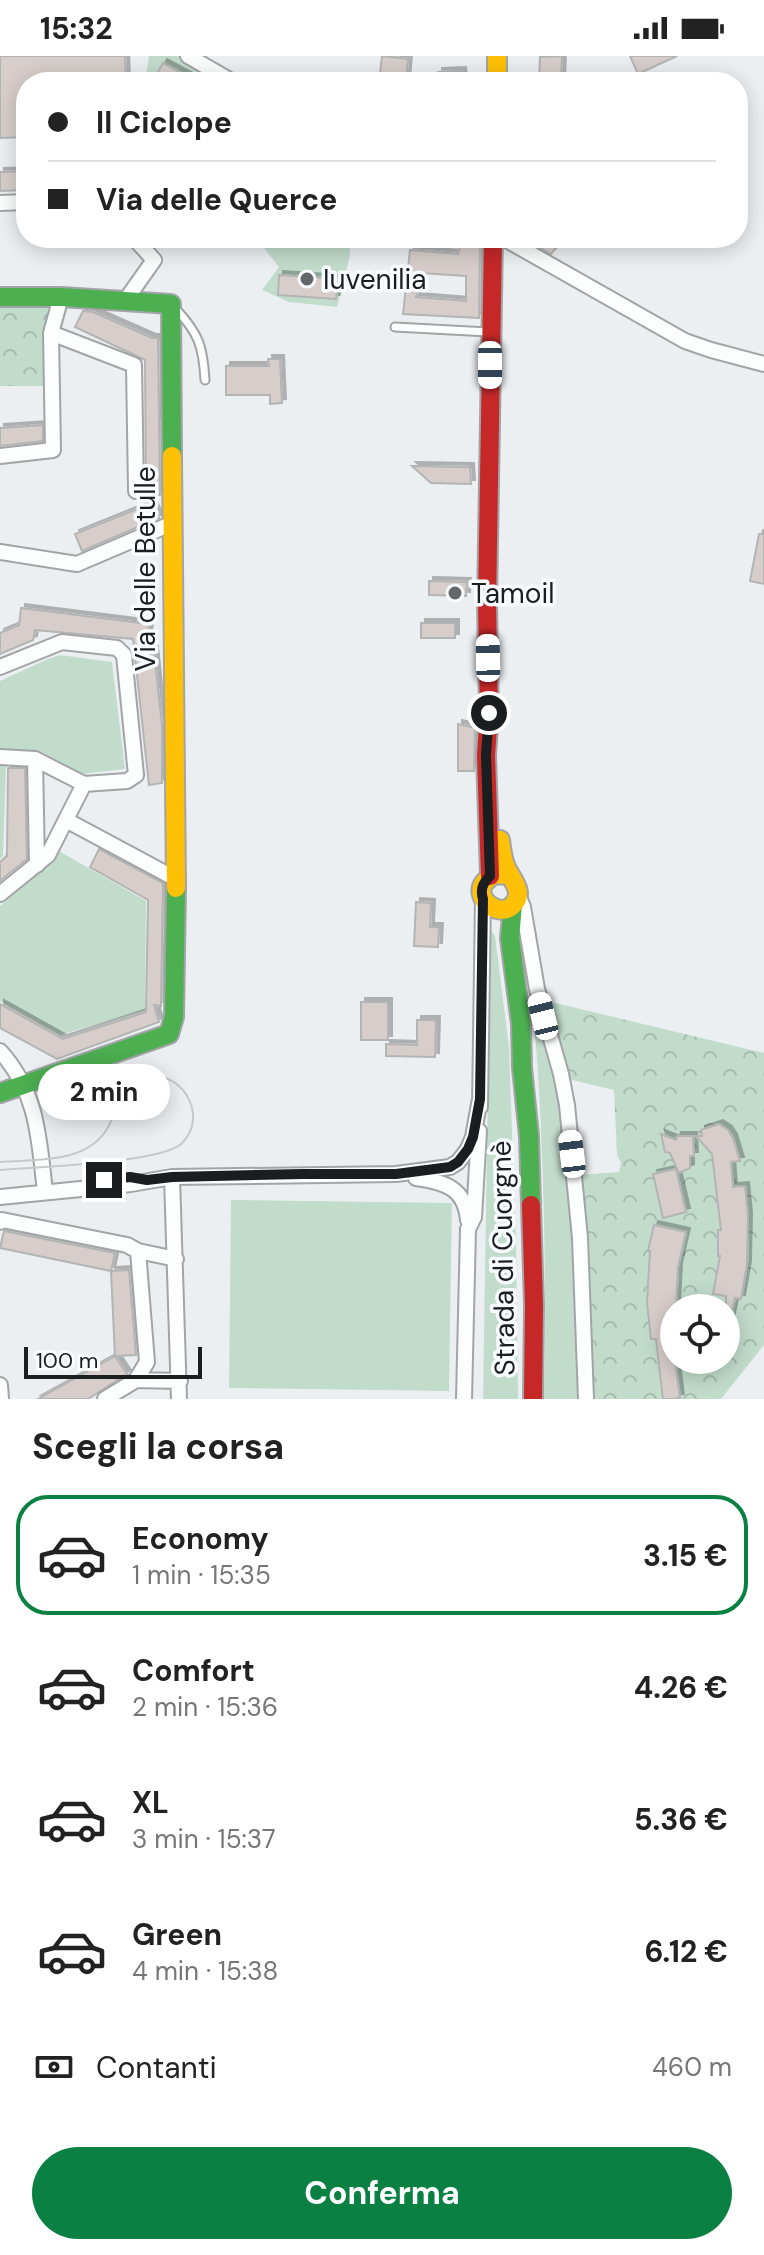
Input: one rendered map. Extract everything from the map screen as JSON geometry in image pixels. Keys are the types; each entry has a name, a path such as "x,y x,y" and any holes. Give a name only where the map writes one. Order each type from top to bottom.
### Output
{"main road":[{"path":"490,876 486,755 489,713 487,603 493,248"},
{"path":"0,297 61,297 171,304"},
{"name":"Via delle Betulle","path":"25,1084 169,1034 174,1017 176,879 171,304"},
{"path":"489,713 496,755 501,852 509,875 517,884 516,900 503,910 488,904 482,885 490,876 500,873 509,875"},
{"name":"Strada di Cuorgnè","path":"516,900 510,938 521,1024 529,1136 534,1305 533,1399"},
{"name":"Strada di Cuorgnè","path":"488,904 508,987 515,1049 522,1068"},
{"path":"0,1093 25,1084"}],"street":[{"path":"188,56 216,72"},
{"path":"125,301 154,260 143,248"},
{"path":"521,248 685,341 764,364"},
{"path":"0,456 53,450 51,333 61,297"},
{"name":"Via delle Betulle","path":"51,333 134,365 136,491"},
{"path":"0,552 77,564 173,523"},
{"path":"0,667 62,642 117,648 124,655 136,775 127,781 84,784 35,759 0,757"},
{"path":"35,759 37,865"},
{"path":"0,894 48,855 84,784"},
{"path":"66,820 176,879"},
{"path":"516,900 523,907 537,989 565,1091 580,1238 586,1399"},
{"name":"Strada di Cuorgnè","path":"464,1399 468,1229 474,1217 488,904"},
{"path":"0,1051 25,1084 40,1147 44,1189"},
{"path":"0,1189 131,1184 172,1177 396,1174 450,1167 468,1149 480,1099"},
{"path":"396,1174 431,1180 458,1192 465,1203 468,1229"},
{"path":"172,1177 179,1399"},
{"path":"0,1197 44,1189"},
{"path":"0,1222 127,1245 138,1251 176,1259"},
{"path":"105,1399 136,1380 147,1362 138,1251"},
{"path":"136,1380 180,1381"},
{"path":"0,1385 1,1399"}],"lane":[{"path":"171,304 196,335 204,358 205,380"},
{"path":"395,327 490,332"}],"green space":[{"path":"149,56 181,56 214,72 147,72"},
{"name":"Iuvenilia","path":"264,248 350,248 337,307 289,302 262,290 279,267"},
{"path":"48,302 48,386 0,386 0,303"},
{"path":"60,655 112,662 125,769 82,774 40,751 0,750 0,681"},
{"path":"6,763 3,856 0,859 0,764"},
{"path":"59,851 146,901 145,1010 60,1035 0,1001 0,906 47,866"},
{"path":"488,926 495,936 509,1047 518,1399 483,1399"},
{"path":"547,1001 764,1053 764,1345 721,1399 591,1399 579,1175 619,1172 621,1163 617,1155 614,1090 568,1079"},
{"path":"532,1005 535,1006 561,1099 574,1221 580,1399 544,1399 543,1193"},
{"path":"231,1200 452,1203 449,1391 229,1388"}],"building":[{"path":"0,56 125,56 126,72 16,72 16,137 0,138"},
{"path":"382,56 408,59 407,72 380,72"},
{"path":"562,56 561,72 539,72 540,57"},
{"path":"630,56 677,56 642,72 637,72"},
{"path":"163,63 180,72 158,72"},
{"path":"16,171 16,190 0,191 0,172"},
{"path":"459,248 480,248 479,318 403,314 410,250 458,254","holes":["420,273 466,276 466,301 416,297"]},
{"path":"540,248 556,248 551,254"},
{"path":"279,275 338,279 336,299 278,295"},
{"path":"83,311 93,312 158,338 160,495 146,495 145,360 75,327"},
{"path":"268,359 280,359 282,403 270,404 270,395 226,395 226,366 269,366"},
{"path":"43,425 43,441 0,446 0,428"},
{"path":"412,466 470,467 471,484 431,483"},
{"path":"152,503 159,518 82,551 75,534"},
{"path":"759,534 764,534 764,584 750,581"},
{"path":"429,581 467,582 466,596 429,595"},
{"path":"21,608 149,624 147,651 154,650 162,726 162,783 149,785 133,639 35,630 33,640 0,654 0,633 19,625"},
{"path":"421,623 455,623 455,638 421,638"},
{"path":"458,724 475,728 474,771 458,771"},
{"path":"8,768 25,768 27,859 0,881 0,862 7,856"},
{"path":"99,849 163,883 161,1006 154,1005 159,1022 57,1059 0,1028 0,1004 63,1039 146,1012 148,900 90,867"},
{"path":"416,902 431,903 430,927 439,927 438,947 414,946"},
{"path":"361,1002 388,1002 388,1040 361,1040"},
{"path":"417,1020 436,1020 435,1057 386,1056 386,1044 417,1045"},
{"path":"719,1124 728,1130 740,1161 731,1162 733,1187 745,1186 748,1216 747,1265 741,1299 740,1294 713,1294 720,1256 718,1230 721,1230 712,1154 696,1136 702,1136 701,1130"},
{"path":"661,1134 676,1140 677,1136 693,1136 694,1156 690,1156 690,1168 679,1173 670,1153 665,1152"},
{"path":"676,1169 686,1212 663,1218 653,1174"},
{"path":"654,1225 686,1232 678,1267 677,1294 660,1294 660,1373 656,1339 651,1339 647,1303 648,1251"},
{"path":"4,1231 115,1253 111,1271 0,1248"},
{"path":"129,1270 136,1355 115,1356 111,1271"},
{"path":"115,1356 127,1374 88,1399 38,1399"},
{"path":"660,1374 677,1374 680,1398 663,1399"}],"tram line":[{"path":"0,1162 59,1158 86,1148 107,1129 126,1088 139,1079 153,1076 166,1078 178,1085 192,1106 190,1132 181,1144 169,1150 123,1160 0,1170"}],"traffic: fast":[{"path":"0,297 61,297 171,304 172,456"},
{"path":"0,1093 169,1034 174,1017 176,888"},
{"path":"513,905 510,938 521,1024 531,1205"}],"traffic: slow":[{"path":"497,56 497,72"},
{"path":"172,456 176,888"},
{"path":"500,840 504,862 518,890 513,905 501,910 485,901 482,889 494,874 509,875"}],"traffic: jam":[{"path":"490,876 486,755 489,713 487,603 493,248"},
{"path":"531,1205 533,1399"}],"place":[{"name":"Iuvenilia","path":"307,279"},
{"name":"Tamoil","path":"455,593"}],"route":[{"path":"104,1180 130,1177 147,1180 396,1174 425,1172 450,1167 458,1162 473,1137 480,1099 481,892 482,885 490,876 486,755 489,713"}]}
